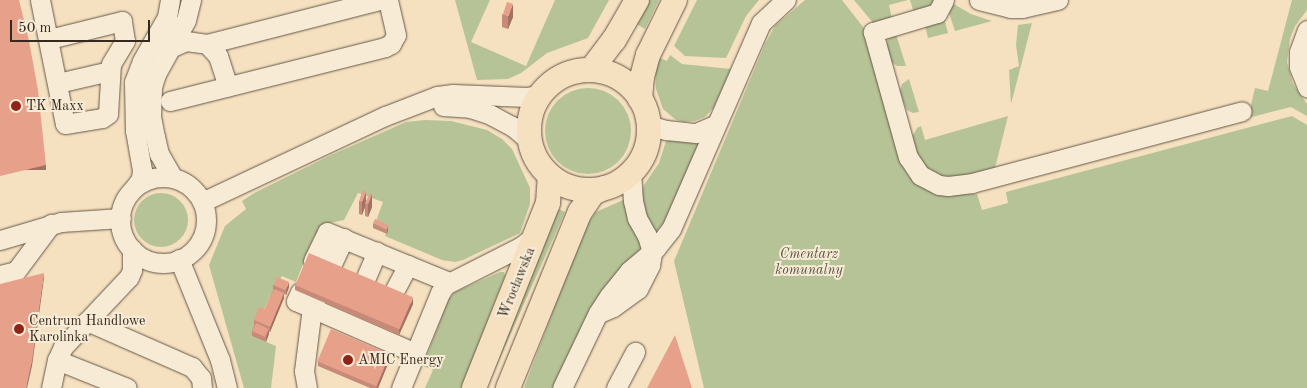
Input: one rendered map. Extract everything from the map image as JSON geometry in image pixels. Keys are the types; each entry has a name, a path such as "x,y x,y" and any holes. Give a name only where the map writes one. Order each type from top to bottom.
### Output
{"main road":[{"path":"591,70 614,40 637,0"},
{"path":"508,388 580,212 593,193 614,184 631,172 644,151 648,125 640,99 642,77 648,55 675,0"},
{"path":"604,188 581,189 560,182 550,176 537,160 530,141 531,116 542,94 564,76 591,70 608,74 624,82 640,99"},
{"name":"Wrocławska","path":"474,388 548,203 550,176"}],"street":[{"path":"40,0 65,124 75,124 108,114 111,64 126,41 122,21 49,39"},
{"path":"135,187 150,179 173,178 192,188 202,202 206,215 205,229 200,242 191,252 179,259 155,262 141,256 132,249 122,230 120,218 127,196 141,178 142,170 135,132 134,82 142,61 167,17 170,0"},
{"path":"170,48 186,41 207,44 380,0"},
{"path":"170,101 385,47 391,44 396,35 388,0"},
{"path":"652,252 671,230 760,23 786,0"},
{"path":"944,0 937,13 873,32 908,157 920,175 939,185 948,186 972,183 1242,111"},
{"path":"979,0 1010,8 1022,8 1058,0"},
{"path":"173,178 159,154 151,117 152,87 156,74 196,1"},
{"path":"1307,30 1299,52 1299,67 1307,87"},
{"path":"207,44 218,56 228,86"},
{"path":"58,83 110,71"},
{"path":"202,202 385,116 437,96 453,94 507,98 542,94"},
{"path":"417,104 470,108 491,115 512,126 530,141"},
{"path":"648,125 666,130 696,133 715,125"},
{"path":"562,388 598,313 613,307 638,289 650,265 652,252 637,218 632,201 631,172"},
{"path":"0,240 51,224 120,218"},
{"path":"0,275 16,271 51,224"},
{"path":"322,264 335,235 449,282"},
{"path":"401,388 440,292 449,282 520,247 536,235"},
{"path":"51,388 57,360 63,347 129,277 132,270 132,249"},
{"path":"364,282 378,252"},
{"path":"179,259 220,360 227,388"},
{"path":"392,295 408,265"},
{"path":"307,388 304,371 306,300 376,330 415,352"},
{"path":"87,321 192,367 201,378 202,388"},
{"path":"616,388 635,352"},
{"path":"57,360 127,388"}],"green space":[{"path":"455,0 490,0 471,42 526,66 555,0 609,0 588,38 547,53 521,73 508,79 477,80"},
{"path":"647,0 659,0 645,29 635,23"},
{"path":"697,0 759,0 746,16 726,58 685,56 674,46"},
{"name":"Cmentarz komunalny","path":"805,0 842,0 863,27 899,158 909,177 935,193 977,194 982,210 1008,203 1006,192 1292,116 1307,125 1307,388 704,388 674,261 765,44 775,26"},
{"path":"854,0 908,0 889,5 892,19 874,24"},
{"path":"910,0 934,0 930,7 914,13"},
{"path":"1292,0 1307,0 1307,10 1295,26 1290,39 1287,62 1293,84 1307,104 1307,116 1291,107 1248,118 1255,88 1268,91"},
{"path":"952,3 971,14 992,21 955,31 947,7"},
{"path":"943,14 948,33 928,38 925,26"},
{"path":"1032,23 1011,104 1009,70 1019,66 1016,45 1018,25"},
{"path":"896,34 906,66 897,66 890,61 886,47 888,39"},
{"path":"670,55 682,64 731,69 714,107 705,117 685,122 676,120 663,109 656,89 655,70 658,57 667,61"},
{"path":"909,79 919,112 913,113 907,110 899,93 902,84"},
{"path":"588,88 604,91 612,95 624,107 628,115 631,131 628,147 624,155 612,167 604,171 588,174 572,171 564,167 552,155 548,147 545,131 548,115 552,107 564,95 572,91"},
{"path":"1008,116 995,168 960,177 946,178 925,167 917,157 911,139 917,128 921,126 925,140"},
{"path":"425,120 451,121 487,130 502,139 512,149 530,188 530,204 520,233 463,260 455,262 442,260 385,236 388,230 375,224 383,202 358,193 344,220 329,223 314,236 296,282 282,276 273,290 252,336 276,346 271,388 244,388 209,265 225,226 246,209 242,201 256,192 329,156 406,122"},
{"path":"667,138 683,142 695,141 699,145 666,220 655,233 643,216 640,196 644,185 659,163"},
{"path":"156,193 166,193 176,197 184,205 188,220 184,235 176,243 166,247 156,247 146,243 138,235 134,225 134,215 138,205 146,197"},
{"path":"626,200 642,247 588,313 553,388 524,388 584,229 596,212"},
{"path":"554,207 565,212 487,388 475,383"},
{"path":"500,272 504,272 505,276 461,388 425,388 433,370 423,366 448,300 455,292"}],"building":[{"path":"0,0 19,0 38,90 46,165 0,176"},
{"path":"507,2 513,4 509,16 503,14"},
{"path":"363,190 366,192 362,202 359,201"},
{"path":"370,193 372,194 368,204 365,203"},
{"path":"375,219 388,225 387,229 373,223"},
{"path":"309,253 413,297 399,329 295,285"},
{"name":"Centrum Handlowe Karolinka","path":"44,273 32,361 26,388 0,388 0,284"},
{"path":"277,277 289,282 285,290 273,285"},
{"path":"274,289 284,293 270,327 254,320 259,307 265,309"},
{"path":"256,323 269,329 265,337 252,331"},
{"path":"331,329 390,354 376,386 317,361"},
{"path":"675,335 692,388 647,388"}],"place":[{"name":"TK Maxx","path":"16,106"},
{"name":"Centrum Handlowe Karolinka","path":"19,329"},
{"name":"AMIC Energy","path":"348,360"}]}
